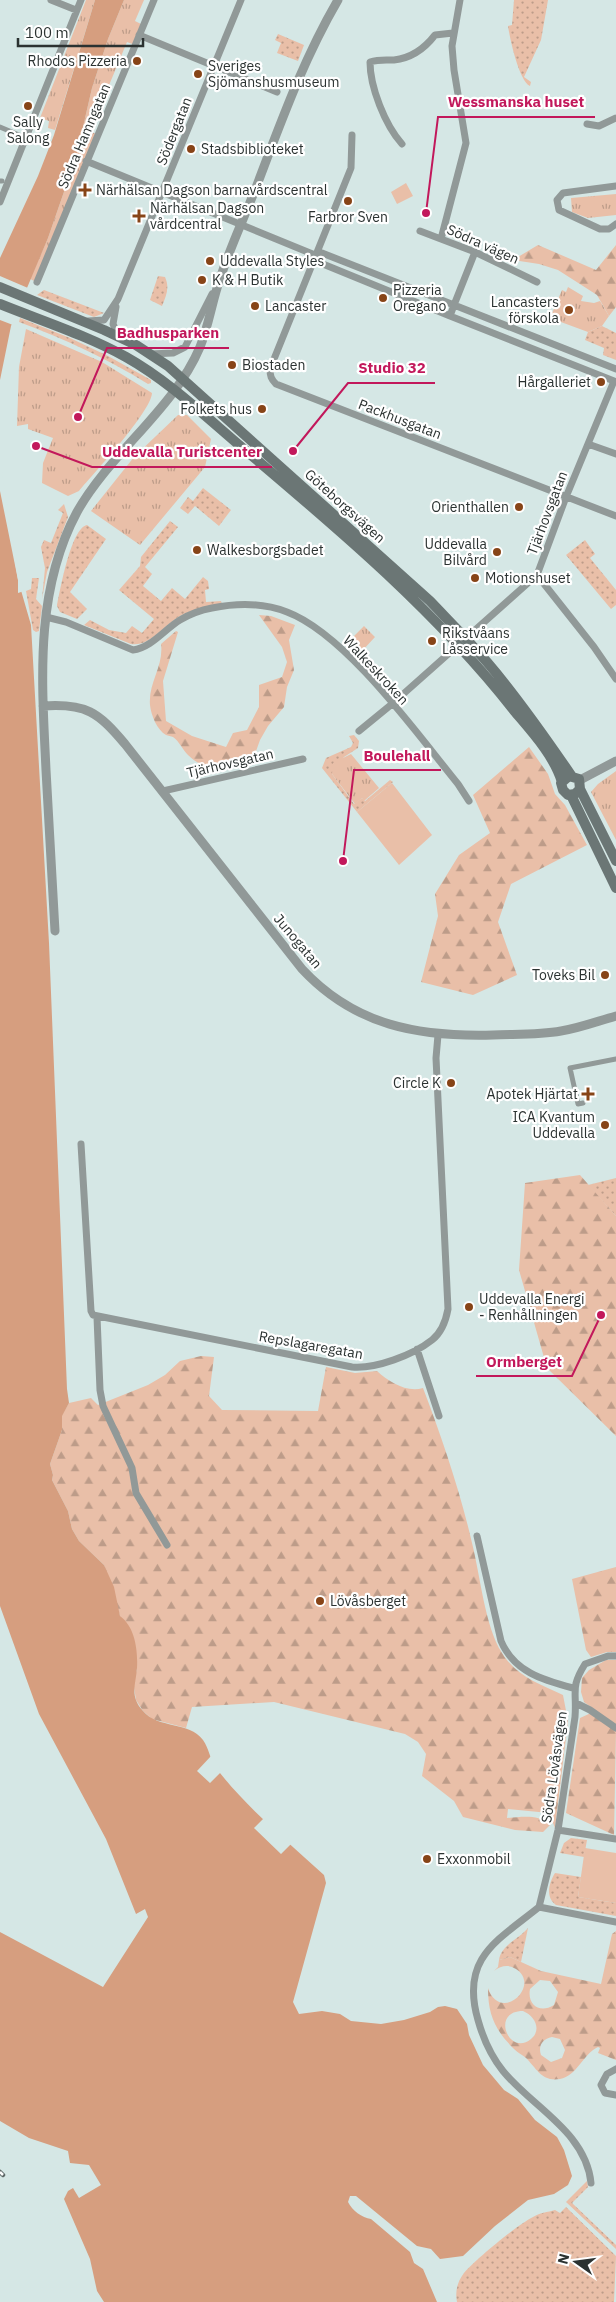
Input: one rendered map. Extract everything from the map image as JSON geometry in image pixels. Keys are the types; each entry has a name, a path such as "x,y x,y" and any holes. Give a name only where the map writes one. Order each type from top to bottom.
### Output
{"main road":[{"name":"Göteborgsvägen","path":"0,287 84,321 150,354 182,378 430,601 556,766 562,782 562,790 571,795 616,888"},
{"name":"Göteborgsvägen","path":"0,304 91,340 126,357 173,390 306,502 462,641 525,710 577,781 616,861"},
{"path":"562,782 566,776 577,781 576,794 571,795"}],"street":[{"path":"52,0 76,10"},
{"path":"0,202 81,0"},
{"name":"Södra Hamngatan","path":"37,282 154,0"},
{"name":"Södergatan","path":"84,321 96,322 104,320 118,299 241,0"},
{"path":"150,354 173,353 185,346 192,336 220,277 308,58 338,0"},
{"path":"440,239 466,143 454,70 453,33 460,0"},
{"path":"402,144 390,127 370,76 370,62 379,59 395,60 414,55 429,43 435,35 453,33"},
{"path":"139,35 278,92"},
{"path":"588,124 599,126 616,118"},
{"path":"0,127 26,138"},
{"path":"315,256 352,168 352,135"},
{"path":"86,161 315,256 318,262 450,316 615,379"},
{"path":"616,186 563,192 557,200 559,210 600,229 609,229 616,224"},
{"name":"Södra vägen","path":"420,231 475,252 537,282"},
{"path":"450,316 475,252"},
{"path":"315,256 322,253 616,369"},
{"name":"Packhusgatan","path":"315,256 270,369 272,381 616,516"},
{"path":"54,931 43,706 43,662 51,581 57,558 77,513 108,468 173,390 194,361 203,341 220,277"},
{"name":"Södergatan","path":"118,299 113,324 119,337"},
{"name":"Tjärhovsgatan","path":"359,731 537,575 566,497 615,379"},
{"path":"588,444 616,454"},
{"path":"537,575 594,647 616,679"},
{"name":"Walkeskroken","path":"46,617 71,624 127,649 144,647 179,620 210,608 240,605 278,609 306,622 336,645 360,668 458,784 469,801"},
{"name":"Junogatan","path":"43,706 72,705 82,707 98,715 126,744 302,969 324,990 361,1013 402,1027 438,1035 540,1034 579,1027 616,1016"},
{"name":"Tjärhovsgatan","path":"163,791 303,759"},
{"path":"577,781 616,760"},
{"name":"Repslagaregatan","path":"97,1317 352,1367 378,1365 417,1349 432,1340 445,1321 448,1304 436,1058 438,1035"},
{"path":"583,1103 578,1104 570,1068 616,1059"},
{"path":"81,1144 91,1311 97,1317 100,1390 103,1406 132,1468 136,1493 167,1545"},
{"path":"417,1349 439,1416"},
{"path":"477,1536 501,1641 509,1657 523,1670 540,1678 574,1688 585,1664 608,1656 616,1656"},
{"name":"Södra Lövåsvägen","path":"539,1907 558,1830 576,1703 574,1688"},
{"path":"576,1703 616,1728"},
{"path":"558,1830 616,1840"},
{"path":"591,2182 586,2164 573,2138 526,2096 497,2064 482,2032 474,2002 474,1976 476,1968 486,1951 539,1907 616,1922"},
{"path":"616,2069 607,2074 601,2086 605,2092 616,2095"}],"green space":[{"path":"86,0 95,0 55,130 48,128 49,121 40,118"},
{"path":"124,0 144,0 135,21 143,25 135,45 127,42 90,131 98,135 37,282 30,279 48,238 76,157 92,88 108,39"},
{"path":"514,0 548,0 541,40 524,77 531,82 530,86 522,76 509,32 508,26 512,25"},
{"path":"278,34 304,45 298,61 277,53 281,43 275,40"},
{"path":"406,183 413,196 397,204 391,192"},
{"path":"616,194 616,215 588,218 572,212 571,198"},
{"path":"538,245 596,270 616,245 616,307 609,316 597,295 558,270 539,264 513,260"},
{"path":"158,276 165,277 167,285 167,292 162,306 150,300"},
{"path":"568,287 583,296 581,301 594,303 600,301 609,316 602,326 588,332 550,318 562,290 566,292"},
{"path":"44,290 104,313 94,317 37,295"},
{"path":"20,318 108,356 151,380 151,383 148,384 117,366 53,335 19,322"},
{"path":"602,326 616,333 616,360 603,355 604,348 585,340 588,332"},
{"path":"26,329 102,362 152,393 142,414 121,442 79,491 68,496 42,483 43,463 53,438 28,429 28,424 17,426 19,367"},
{"path":"178,415 187,415 211,439 205,467 140,545 91,511 134,457"},
{"path":"203,488 231,510 219,526 195,506 188,514 180,508 188,497 193,501"},
{"path":"64,504 68,517 47,572 42,599 45,568 41,547 44,540 51,543 63,513 58,510"},
{"path":"170,521 178,527 145,567 152,574 143,586 161,601 172,588 185,599 203,577 208,581 209,589 205,590 206,602 221,601 222,605 195,610 185,614 174,620 151,639 138,644 131,644 84,625 90,620 109,630 126,633 132,626 142,633 154,619 119,590 140,566 141,557"},
{"path":"87,525 106,539 70,592 87,609 77,619 60,612 57,606 71,548 81,529"},
{"path":"585,540 595,554 590,558 616,590 616,605 611,609 566,555"},
{"path":"32,578 39,578 36,599 42,606 39,631 36,632 33,630 26,591 31,589"},
{"path":"259,615 271,616 295,625 289,640 294,670 287,687 284,707 268,726 255,754 238,763 221,768 204,765 188,755 175,739 163,733 153,718 150,697 160,660 161,644 176,631 178,632 163,681 166,721 192,736 226,747 233,733 247,730 259,707 259,685 282,677 287,662 282,647"},
{"path":"364,626 375,637 363,650 351,639"},
{"path":"354,735 359,741 358,748 344,757 332,774 354,804 362,798 365,801 390,780 393,782 357,812 322,768 326,758 351,747 353,743 349,736"},
{"path":"529,747 548,774 555,794 565,805 587,845 511,884 498,922 517,975 473,995 421,982 438,916 435,894 459,855 490,833 473,795"},
{"path":"351,754 379,788 364,801 362,798 355,804 332,774 333,763"},
{"path":"616,771 616,840 591,792 598,784"},
{"path":"392,783 432,835 399,865 357,812"},
{"path":"580,1175 616,1216 616,1436 547,1368 519,1270 525,1183"},
{"path":"616,1178 616,1216 588,1185"},
{"path":"201,1356 214,1357 209,1396 222,1410 318,1411 326,1367 355,1373 377,1371 387,1379 405,1388 423,1388 444,1445 462,1504 487,1615 496,1642 508,1661 521,1674 563,1695 568,1721 555,1828 549,1813 508,1809 507,1818 530,1817 540,1819 550,1825 543,1832 515,1830 463,1817 454,1801 422,1776 426,1754 418,1742 405,1734 274,1702 192,1707 186,1728 152,1719 143,1711 136,1700 133,1680 137,1670 135,1645 120,1616 104,1565 79,1541 72,1529 68,1511 52,1480 53,1475 50,1464 62,1430 62,1415 69,1403 91,1398 98,1405 148,1385 165,1375 180,1361"},
{"path":"616,1567 616,1652 607,1652 591,1657 586,1650 572,1579"},
{"path":"606,1660 616,1660 616,1725 584,1702 581,1692 582,1678 589,1670"},
{"path":"591,1713 616,1731 614,1835 566,1813 580,1718"},
{"path":"571,1838 587,1840 584,1857 560,1853 564,1843"},
{"path":"585,1848 616,1853 616,1903 578,1897"},
{"path":"555,1873 581,1877 578,1897 616,1903 616,1916 556,1905 549,1894 551,1881"},
{"path":"528,1928 521,1962 510,1957 499,1960 503,1950"},
{"path":"616,1931 616,2060 598,2053 600,2048 598,2047 566,2077 549,2079 544,2077 507,2042 494,2022 489,2006 488,1988 494,1998 501,2003 509,2002 516,1998 522,1992 524,1984 523,1976 513,1967 505,1966 494,1971 498,1967 499,1960 510,1957 541,1971 601,1984 612,1934","holes":["540,1980 550,1981 558,1992 554,2005 549,2008 539,2008 531,2000 530,1989","523,2011 534,2020 536,2032 531,2039 523,2043 516,2042 510,2038 506,2032 505,2025 507,2018 513,2013","552,2037 560,2039 565,2050 562,2058 551,2062 541,2055 540,2049 546,2039"]},
{"path":"587,2181 588,2187 572,2203 616,2245 616,2249 566,2202"},
{"path":"566,2207 616,2256 614,2302 457,2302 457,2287 462,2276 486,2252 526,2221 555,2210 560,2213"}],"shaded area":[{"path":"95,0 124,0 108,39 92,88 76,157 48,238 11,326 0,380 0,258 38,176 54,135"},
{"path":"0,473 18,580 31,625 49,943 69,1403 62,1416 62,1430 50,1464 53,1475 52,1480 68,1511 72,1529 79,1541 104,1565 114,1587 120,1616 129,1626 132,1633 137,1661 134,1690 139,1706 149,1717 182,1727 197,1734 205,1743 214,1765 228,1783 268,1824 324,1875 326,1883 293,2002 299,2014 322,2011 340,2014 351,2021 381,2024 404,2020 430,2012 438,2007 445,2006 457,2009 467,2024 469,2035 483,2065 504,2090 518,2099 535,2120 557,2137 564,2150 572,2176 568,2185 554,2194 528,2200 495,2226 463,2256 440,2259 431,2249 417,2246 356,2196 350,2196 348,2202 355,2211 371,2219 410,2252 414,2263 423,2269 437,2302 104,2302 97,2291 90,2259 64,2199 68,2191 73,2188 79,2198 101,2185 89,2165 70,2163 68,2151 29,2138 0,2121 0,1932 103,1987 148,1917 145,1909 136,1914 106,1839 39,1714 0,1606"}],"pier":[{"path":"0,276 28,288 13,325 0,320"},
{"path":"0,470 2,472 12,536 24,591 18,593 18,580 0,491"},
{"path":"212,1755 222,1771 210,1783 197,1771"},
{"path":"264,1818 292,1843 281,1854 254,1828"}],"railway":[{"path":"0,2172 3,2175"}],"place":[{"name":"Rhodos Pizzeria","path":"137,61"},
{"name":"Sveriges Sjömanshusmuseum","path":"198,74"},
{"name":"Sally Salong","path":"28,106"},
{"name":"Stadsbiblioteket","path":"191,149"},
{"name":"Närhälsan Dagson barnavårdscentral","path":"85,190"},
{"name":"Farbror Sven","path":"348,201"},
{"name":"Wessmanska huset","path":"426,213"},
{"name":"Närhälsan Dagson vårdcentral","path":"139,216"},
{"name":"Uddevalla Styles","path":"210,261"},
{"name":"K & H Butik","path":"202,280"},
{"name":"Pizzeria Oregano","path":"383,298"},
{"name":"Lancaster","path":"255,306"},
{"name":"Lancasters förskola","path":"569,310"},
{"name":"Biostaden","path":"232,365"},
{"name":"Hårgalleriet","path":"601,382"},
{"name":"Folkets hus","path":"262,409"},
{"name":"Badhusparken","path":"78,417"},
{"name":"Uddevalla Turistcenter","path":"36,446"},
{"name":"Studio 32","path":"293,451"},
{"name":"Orienthallen","path":"519,507"},
{"name":"Walkesborgsbadet","path":"197,550"},
{"name":"Uddevalla Bilvård","path":"497,552"},
{"name":"Motionshuset","path":"475,578"},
{"name":"Rikstvåans Låsservice","path":"432,641"},
{"name":"Boulehall","path":"343,861"},
{"name":"Toveks Bil","path":"605,975"},
{"name":"Circle K","path":"451,1083"},
{"name":"Apotek Hjärtat","path":"588,1094"},
{"name":"ICA Kvantum Uddevalla","path":"605,1125"},
{"name":"Uddevalla Energi - Renhållningen","path":"469,1307"},
{"name":"Ormberget","path":"601,1315"},
{"name":"Lövåsberget","path":"320,1601"},
{"name":"Exxonmobil","path":"427,1859"}]}
